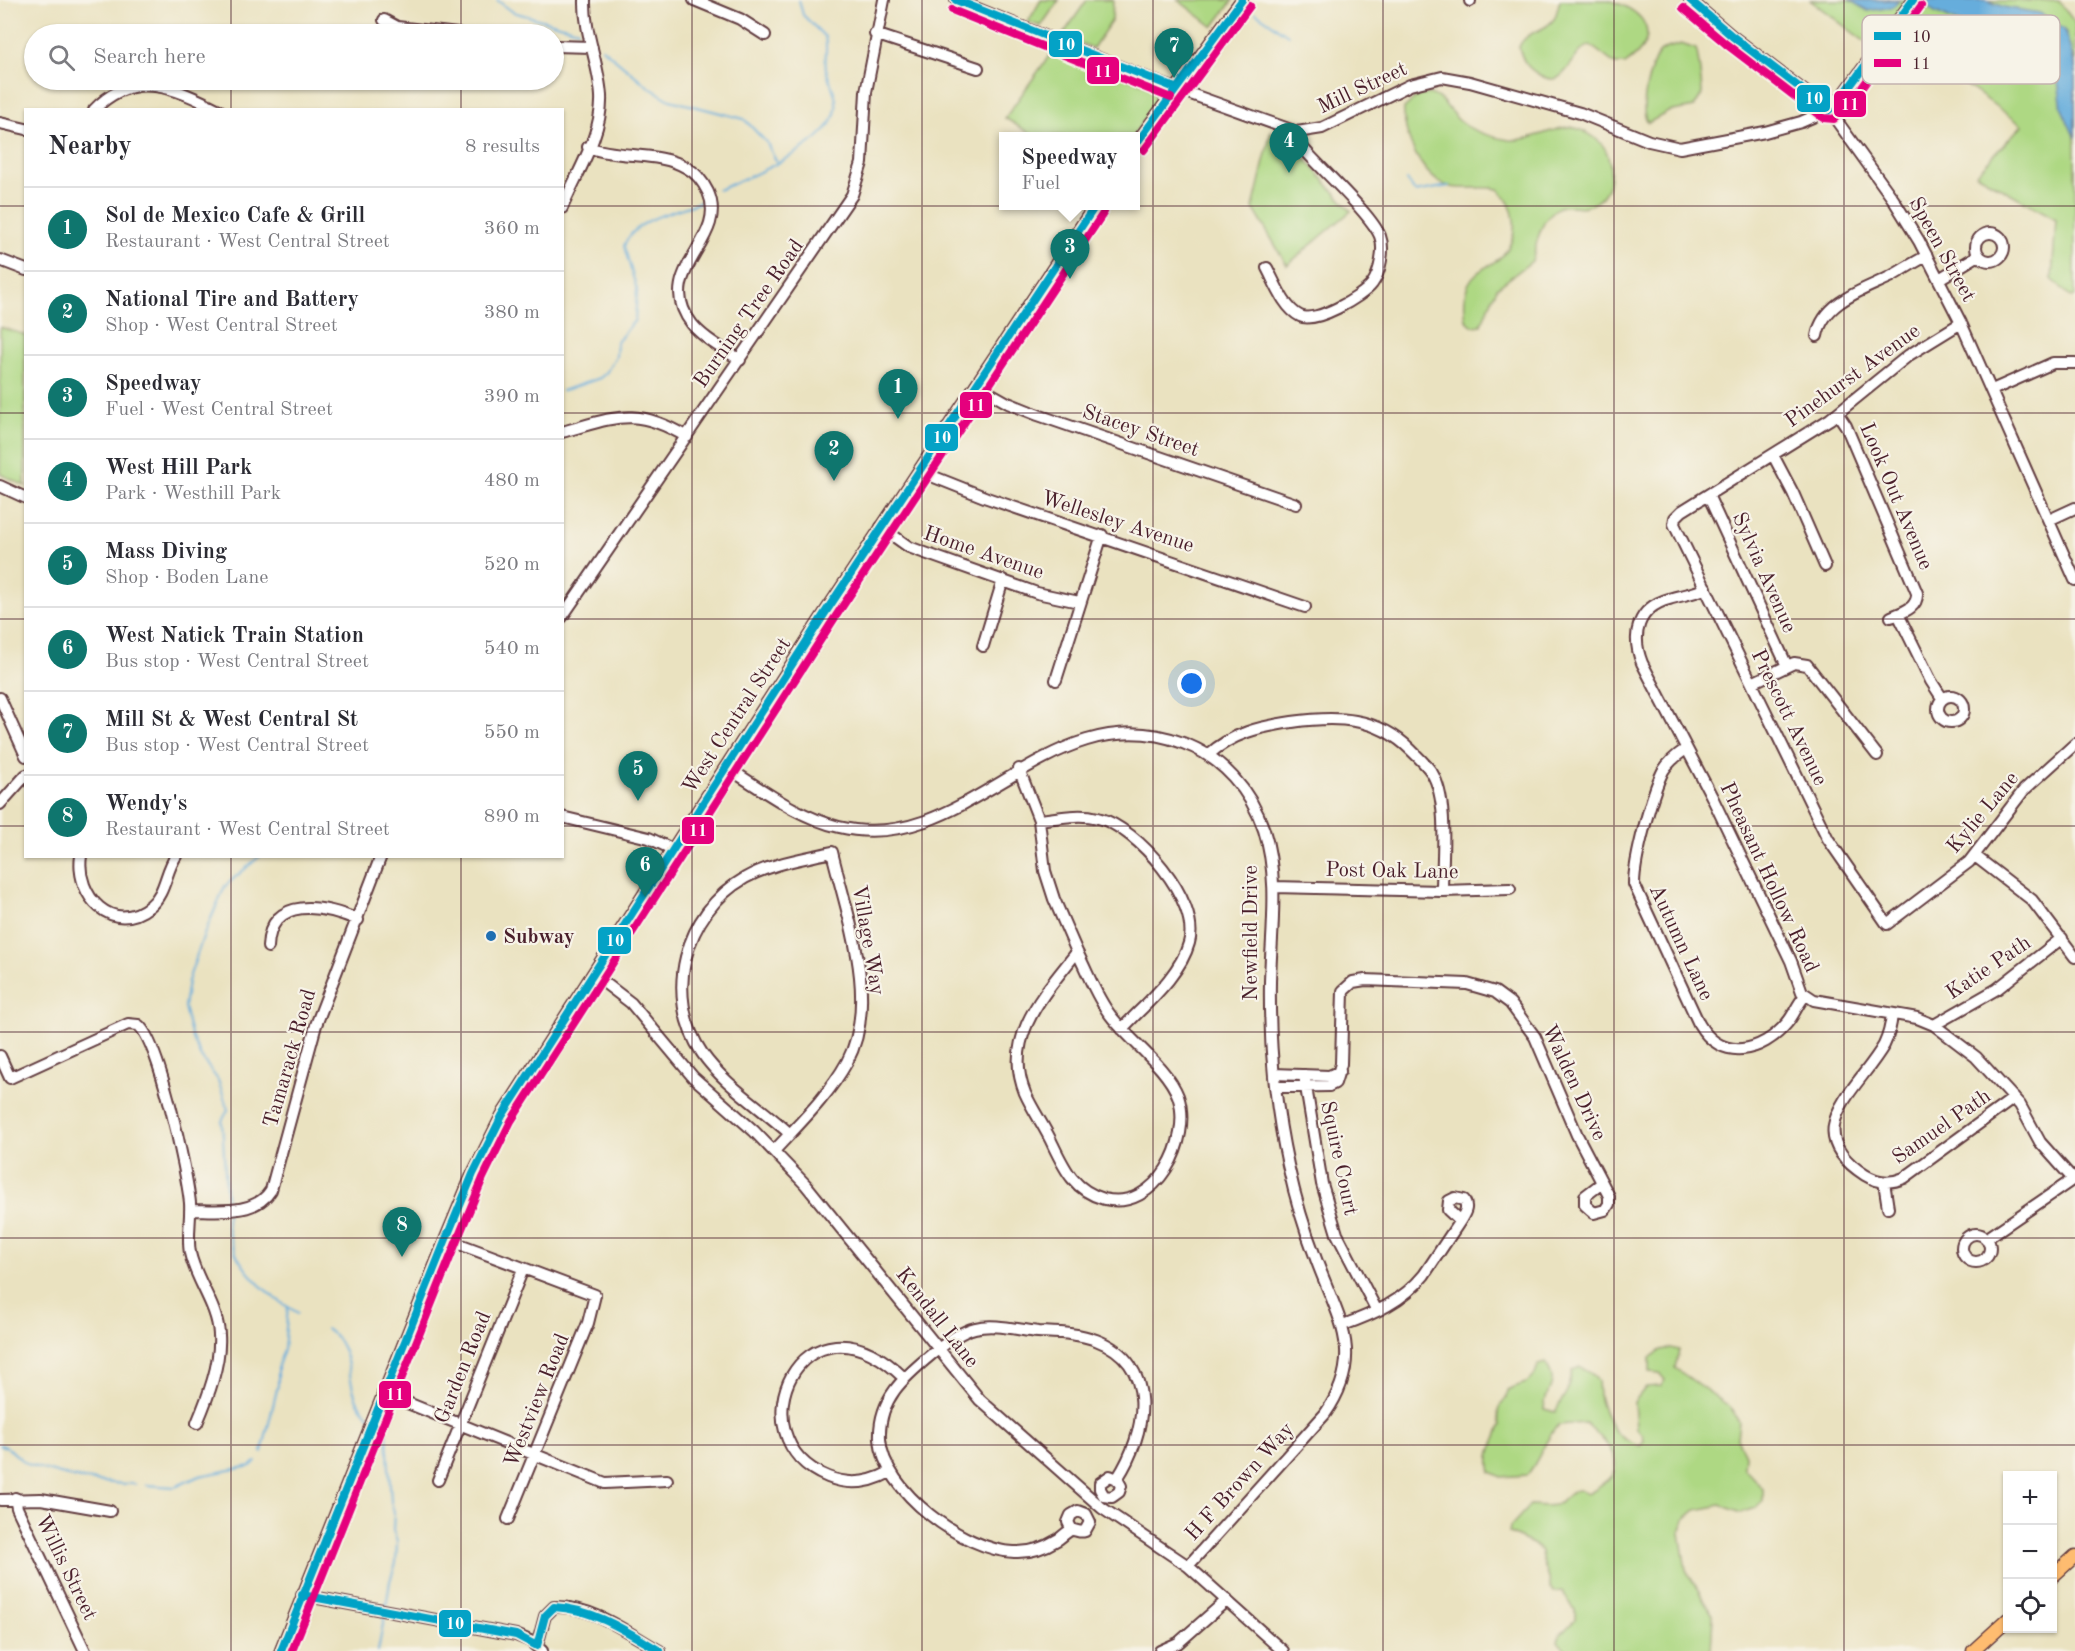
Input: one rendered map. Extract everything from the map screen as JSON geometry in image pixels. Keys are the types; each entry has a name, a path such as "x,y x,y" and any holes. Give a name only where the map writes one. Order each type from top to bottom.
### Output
{"main road":[{"path":"1140,138 1242,0"},
{"name":"West Central Street","path":"281,1651 446,1239 473,1174 502,1116 881,527 1092,210"},
{"path":"2057,1572 2075,1556"},
{"path":"1973,1651 2003,1623"}],"street":[{"path":"564,203 601,109 600,89 585,0"},
{"path":"694,0 740,19 765,35"},
{"name":"Burning Tree Road","path":"564,614 840,215 857,185 862,163 864,106 875,34 884,0"},
{"name":"Mill Street","path":"956,0 1175,88 1297,132 1322,128 1410,85 1442,77 1470,82 1580,114 1671,147 1702,145 1765,132 1814,118 1829,110"},
{"name":"Speen Street","path":"1690,0 1732,36 1829,110 1893,199 1927,256 1961,323 2075,579"},
{"path":"1902,15 1913,0"},
{"path":"384,20 393,24"},
{"path":"875,34 978,68"},
{"path":"564,46 592,47"},
{"path":"1829,110 1842,97 1862,70"},
{"path":"96,108 115,92 122,90"},
{"path":"174,90 215,108"},
{"path":"0,123 24,129"},
{"path":"1267,268 1290,308 1299,316 1309,319 1329,312 1366,290 1374,281 1378,270 1382,248 1376,229 1302,147 1297,132"},
{"path":"588,147 605,153 678,163 700,178 711,202 712,220 685,267 681,284 682,302 687,317 699,331 740,360"},
{"path":"1939,279 1978,255"},
{"path":"1817,336 1822,321 1833,308 1864,288 1927,256"},
{"path":"0,260 24,269"},
{"name":"Pinehurst Avenue","path":"1675,518 1838,414 1909,355 1961,323"},
{"path":"1992,390 2053,363 2075,363"},
{"name":"Stacey Street","path":"976,385 1008,403 1038,415 1296,504"},
{"name":"Look Out Avenue","path":"1838,414 1846,426 1917,593 1914,604 1895,615 1942,698"},
{"path":"564,431 614,418 635,416 658,421 687,437"},
{"path":"1773,455 1799,505 1826,566"},
{"name":"Wellesley Avenue","path":"919,471 987,498 1102,535 1305,607"},
{"path":"0,486 24,497"},
{"name":"Sylvia Avenue","path":"1708,495 1790,664"},
{"path":"2049,520 2075,508"},
{"name":"Prescott Avenue","path":"1675,518 1677,531 1832,848 1887,924"},
{"name":"Home Avenue","path":"881,527 909,547 1036,593 1079,602"},
{"path":"1056,680 1102,535"},
{"path":"983,646 1003,580"},
{"name":"Pheasant Hollow Road","path":"1706,588 1651,607 1635,632 1635,642 1642,663 1781,941 1805,996 1814,1000 1892,1014 1934,1025 1976,1057 2014,1098 2028,1116 2034,1132 2074,1178"},
{"path":"1752,683 1790,664 1807,665 1851,726 1877,755"},
{"path":"0,698 24,752"},
{"path":"1209,755 1224,741 1242,732 1330,717 1363,722 1391,734 1426,766 1439,789 1442,891"},
{"name":"Newfield Drive","path":"726,767 785,805 811,818 840,827 872,831 906,828 936,819 1019,769 1064,748 1124,734 1160,736 1185,743 1209,755 1238,782 1253,805 1268,844 1274,887 1270,1021 1275,1087 1282,1135 1298,1206 1318,1266 1343,1325 1346,1350 1341,1384 1331,1406 1318,1422"},
{"name":"Kylie Lane","path":"1887,924 1975,856 2024,790 2075,744"},
{"name":"Autumn Lane","path":"1686,748 1669,762 1659,781 1636,864 1634,884 1699,1024 1707,1037 1719,1046 1733,1050 1749,1048 1784,1027 1805,996"},
{"path":"1019,769 1038,820 1047,878 1077,952 1096,992 1122,1029 1172,1084 1182,1113 1175,1153 1165,1171 1150,1186 1134,1197 1121,1201 1091,1195 1077,1185 1063,1168 1024,1091 1018,1070 1018,1051 1033,1008 1077,952"},
{"path":"0,804 24,777"},
{"path":"1038,820 1087,816 1113,823 1154,858 1189,914 1190,938 1180,963 1122,1029"},
{"path":"564,817 638,835 672,849"},
{"name":"Village Way","path":"774,1151 790,1134 841,1071 852,1052 859,1028 861,979 832,852 774,866 752,874 732,887 702,918 692,938 683,969 684,1010 694,1038 703,1054 725,1078 790,1134"},
{"path":"1975,856 2032,900 2075,957"},
{"path":"81,858 80,874 90,899 101,909 124,915 139,913 156,901 175,858"},
{"name":"Tamarack Road","path":"190,1210 236,1209 262,1203 274,1183 314,1032 380,858"},
{"name":"Post Oak Lane","path":"1274,887 1442,891 1510,890"},
{"path":"268,947 268,938 275,924 297,909 323,908 358,920"},
{"name":"Katie Path","path":"1934,1025 1996,989 2062,938"},
{"name":"Kendall Lane","path":"593,974 631,1003 693,1077 774,1151 839,1224 980,1400 1102,1508 1188,1566 1283,1651"},
{"name":"Walden Drive","path":"1274,1074 1329,1086 1335,1083 1340,1071 1343,991 1353,982 1365,980 1467,984 1495,992 1524,1018 1535,1036 1577,1135 1602,1183"},
{"name":"Samuel Path","path":"1892,1014 1884,1044 1838,1109 1833,1128 1836,1145 1851,1164 1869,1178 1884,1182 1896,1181 1911,1174 2014,1098"},
{"path":"0,1056 10,1078 122,1026 138,1025 149,1036 160,1069 190,1210 190,1252 216,1318 219,1335 210,1387 197,1423"},
{"name":"Walden Drive","path":"1275,1087 1305,1081"},
{"name":"Squire Court","path":"1305,1081 1322,1184 1337,1234 1377,1311"},
{"path":"1986,1239 2074,1178"},
{"path":"1884,1182 1888,1208"},
{"path":"1343,1325 1377,1311 1400,1298 1419,1282 1460,1221"},
{"path":"446,1239 523,1269"},
{"name":"Westview Road","path":"508,1519 588,1323 595,1295 523,1269"},
{"name":"Garden Road","path":"438,1480 523,1269"},
{"path":"1072,1530 1036,1550 1012,1552 991,1548 963,1535 930,1514 903,1490 890,1472 880,1443 881,1424 890,1396 904,1378 967,1330 986,1326 1084,1336 1116,1351 1133,1371 1142,1405 1136,1440 1117,1479"},
{"path":"890,1472 876,1479 855,1483 833,1479 815,1470 800,1458 790,1443 784,1424 783,1403 788,1384 796,1368 810,1355 826,1346 846,1345 865,1350 884,1360 904,1378"},
{"path":"383,1394 605,1483 666,1480"},
{"name":"H F Brown Way","path":"1188,1566 1318,1422"},
{"path":"0,1500 15,1498 56,1500 110,1511"},
{"name":"Willis Street","path":"15,1498 17,1508 85,1651"},
{"path":"302,1595 516,1635 540,1649 545,1616 549,1610 560,1607 595,1615 660,1651"},
{"path":"1160,1651 1178,1643 1227,1600"}],"green space":[{"path":"1041,0 1059,0 1041,26 1028,22"},
{"path":"1087,0 1113,0 1112,20 1093,48 1062,36"},
{"path":"1178,0 1233,0 1213,27"},
{"path":"1560,0 1608,0 1621,5 1640,18 1645,26 1647,35 1644,44 1637,54 1625,64 1615,64 1590,45 1583,49 1562,75 1555,79 1548,79 1538,74 1525,62 1519,47 1526,37 1550,24 1557,12"},
{"path":"1810,0 2059,1 2075,23 2075,296 2071,297 2052,279 2056,219 1976,174 2022,125 1965,84 2060,84 2060,15 1862,15 1862,39"},
{"path":"1681,44 1696,49 1702,94 1694,107 1668,112 1648,123 1644,108 1646,87 1652,66 1662,50"},
{"path":"1054,49 1154,88 1156,101 1136,132 1028,132 1005,118"},
{"path":"1429,94 1443,102 1458,119 1478,132 1497,138 1517,140 1559,128 1576,128 1602,144 1609,160 1610,176 1606,191 1595,202 1587,206 1560,207 1550,214 1540,233 1532,261 1497,288 1481,325 1473,326 1466,320 1464,305 1466,292 1472,278 1502,256 1508,248 1514,230 1513,213 1498,189 1451,187 1441,183 1423,166 1410,143 1404,119 1404,108 1418,96"},
{"path":"1271,132 1287,138 1351,211 1287,265 1253,208"},
{"path":"0,327 24,335 24,486 0,474"},
{"path":"1671,1348 1679,1350 1675,1368 1729,1406 1739,1422 1737,1438 1745,1455 1744,1468 1763,1489 1763,1501 1756,1508 1741,1513 1721,1505 1696,1510 1684,1520 1680,1533 1686,1570 1713,1615 1711,1651 1568,1651 1558,1642 1560,1635 1575,1620 1575,1610 1562,1591 1554,1592 1550,1587 1541,1551 1533,1544 1509,1533 1510,1527 1530,1505 1555,1505 1574,1491 1582,1490 1588,1493 1604,1483 1615,1469 1613,1454 1586,1423 1558,1425 1527,1475 1501,1477 1491,1472 1490,1465 1491,1453 1501,1425 1499,1408 1506,1399 1507,1390 1530,1381 1538,1365 1545,1363 1550,1370 1552,1381 1544,1409 1555,1412 1567,1391 1572,1371 1579,1367 1597,1379 1601,1403 1615,1430 1626,1440 1640,1446 1644,1441 1643,1435 1636,1428 1634,1402 1646,1387 1661,1386 1665,1380 1659,1373 1650,1372 1650,1358 1661,1350"}],"water":[{"path":"1849,0 1899,0 1893,7 1868,11"},
{"path":"1925,0 1986,0 2004,7 2043,15 1942,15 1928,7"},
{"path":"2060,27 2065,30 2075,65 2075,138 2062,109 2058,84"}],"waterway":[{"path":"497,0 513,12 556,24"},
{"path":"718,190 787,158 820,135 831,122 836,104 826,69 825,37 803,15 799,0"},
{"path":"1256,13 1288,35"},
{"path":"564,26 578,30"},
{"path":"602,48 650,88 670,100 744,119 767,143 777,163"},
{"path":"1407,180 1415,192 1449,186"},
{"path":"564,390 600,378 606,373 616,356 617,342 635,320 637,290 624,246 629,236 656,217 700,202"},
{"path":"227,1207 222,1121 228,1110 218,1080 201,1057 192,1038 184,1007 188,981 203,937 225,886 258,858"},
{"path":"227,1213 232,1244 248,1272 271,1295 298,1313"},
{"path":"262,1452 278,1385 278,1366 284,1349 288,1307"},
{"path":"326,1329 343,1348 356,1398 371,1417"},
{"path":"378,1421 387,1434 391,1502 394,1512 393,1530 397,1542 396,1563 390,1581 386,1607"},
{"path":"0,1445 8,1448 26,1463 42,1469 95,1481 135,1484"},
{"path":"146,1485 175,1487 199,1476 251,1466 256,1462"},
{"path":"378,1651 385,1613"}],"transit line":[{"name":"10","path":"956,0 1175,88"},
{"name":"10","path":"1140,139 1242,0"},
{"name":"10","path":"1690,0 1732,36 1829,110 1842,97 1862,70"},
{"name":"10","path":"1902,15 1913,0"},
{"name":"11","path":"1144,150 1250,6"},
{"name":"11","path":"1914,15 1921,6"},
{"name":"11","path":"1683,8 1823,118 1834,119 1850,104 1864,84"},
{"name":"11","path":"952,10 1171,98"},
{"name":"10","path":"281,1651 446,1239 473,1174 502,1116 825,613 1092,210"},
{"name":"11","path":"292,1651 456,1243 483,1178 511,1121 834,619 1104,212"},
{"name":"10","path":"302,1595 516,1635 537,1646 545,1616 554,1607 569,1609 609,1622 660,1651"}],"place":[{"name":"Mill St & West Central St","path":"1174,78"},
{"name":"West Hill Park","path":"1289,173"},
{"name":"Speedway","path":"1070,279"},
{"name":"Sol de Mexico Cafe & Grill","path":"898,419"},
{"name":"National Tire and Battery","path":"834,481"},
{"name":"Mass Diving","path":"638,801"},
{"name":"West Natick Train Station","path":"645,897"},
{"name":"Subway","path":"491,936"},
{"name":"Wendy's","path":"402,1257"}]}
